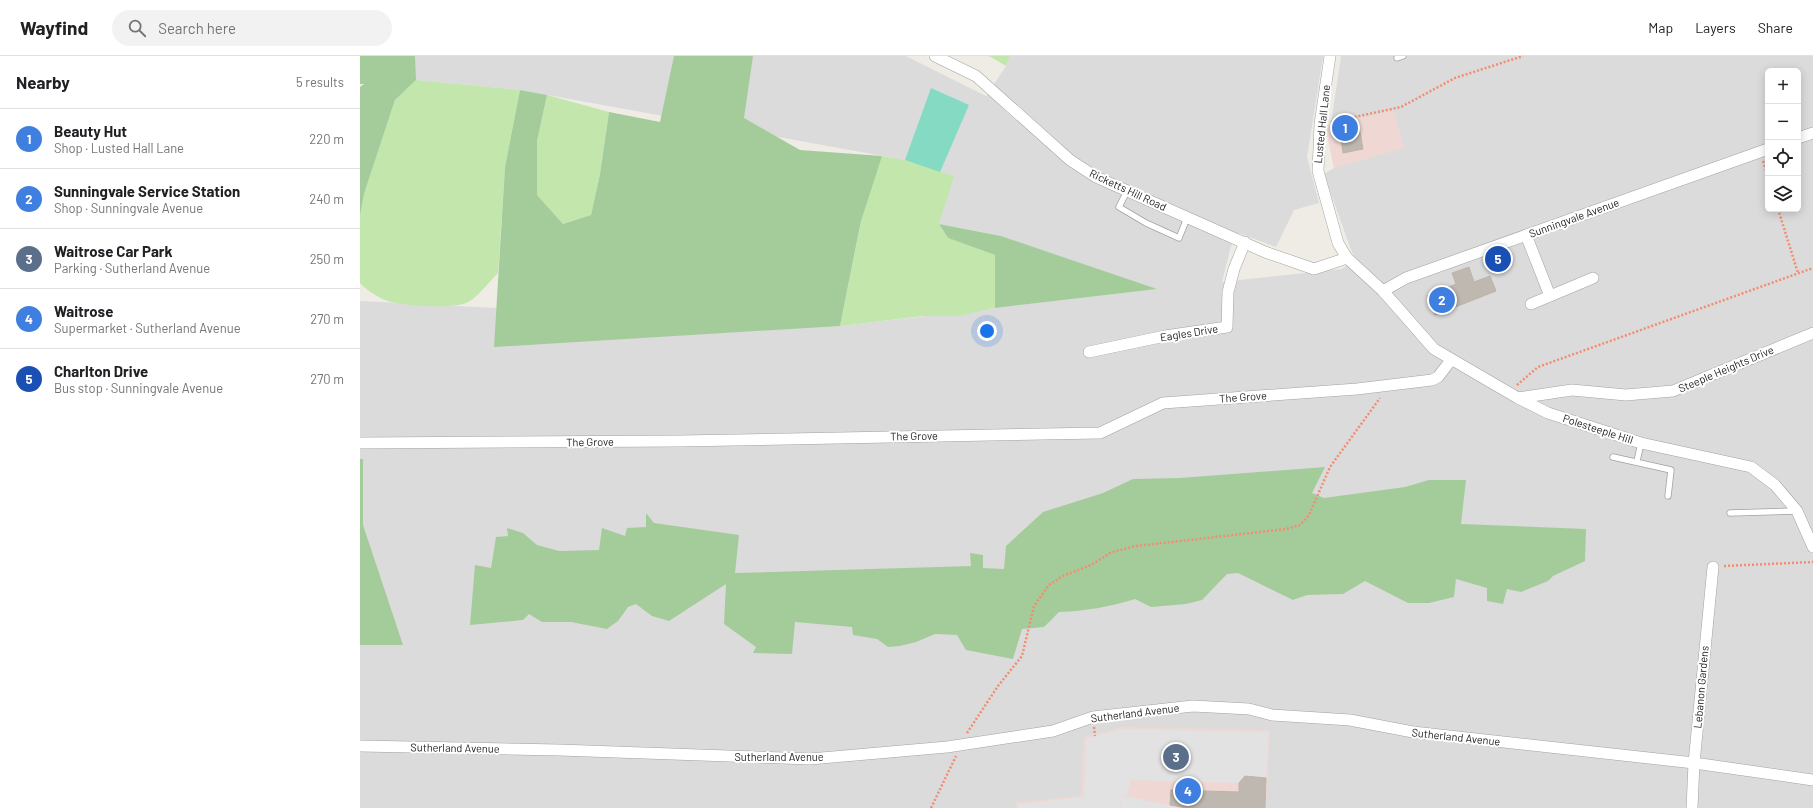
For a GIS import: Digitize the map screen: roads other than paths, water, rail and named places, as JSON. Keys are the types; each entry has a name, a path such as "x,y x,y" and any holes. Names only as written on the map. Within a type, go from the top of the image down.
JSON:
{"street":[{"name":"Ricketts Hill Road","path":"936,56 976,76 1070,160 1096,177 1187,218 1246,242 1265,252 1314,269 1347,258"},
{"name":"Lusted Hall Lane","path":"1330,56 1320,124 1318,171 1338,243 1347,258 1382,291"},
{"path":"1801,137 1813,133"},
{"name":"Sunningvale Avenue","path":"1382,291 1406,278 1765,150"},
{"path":"1526,235 1550,296"},
{"name":"Eagles Drive","path":"1089,352 1164,336 1227,327 1228,292 1234,269 1246,242"},
{"path":"1532,304 1593,278"},
{"name":"Polesteeple Hill","path":"1382,291 1434,349 1518,398 1548,413 1641,443 1751,467 1775,485 1797,511 1813,547"},
{"name":"Steeple Heights Drive","path":"1518,398 1572,390 1626,395 1673,391 1813,333"},
{"name":"The Grove","path":"360,444 1100,433 1163,403 1357,389 1432,380 1438,376 1451,360"},
{"name":"Lebanon Gardens","path":"1692,808 1694,763 1713,566"},
{"name":"Sutherland Avenue","path":"360,746 559,750 810,758 960,744 1053,731 1093,717 1193,706 1249,709 1272,715 1350,720 1413,732 1694,763 1813,780"}],"lane":[{"path":"1397,58 1404,56"},
{"path":"1127,191 1119,207 1146,223 1179,238 1187,218"},
{"path":"1637,461 1641,443"},
{"path":"1613,456 1671,470 1668,496"},
{"path":"1730,513 1797,511"}],"place":[{"name":"Beauty Hut","path":"1345,128"},
{"name":"Charlton Drive","path":"1498,259"},
{"name":"Sunningvale Service Station","path":"1442,300"},
{"name":"Waitrose Car Park","path":"1176,757"},
{"name":"Waitrose","path":"1188,791"}]}
